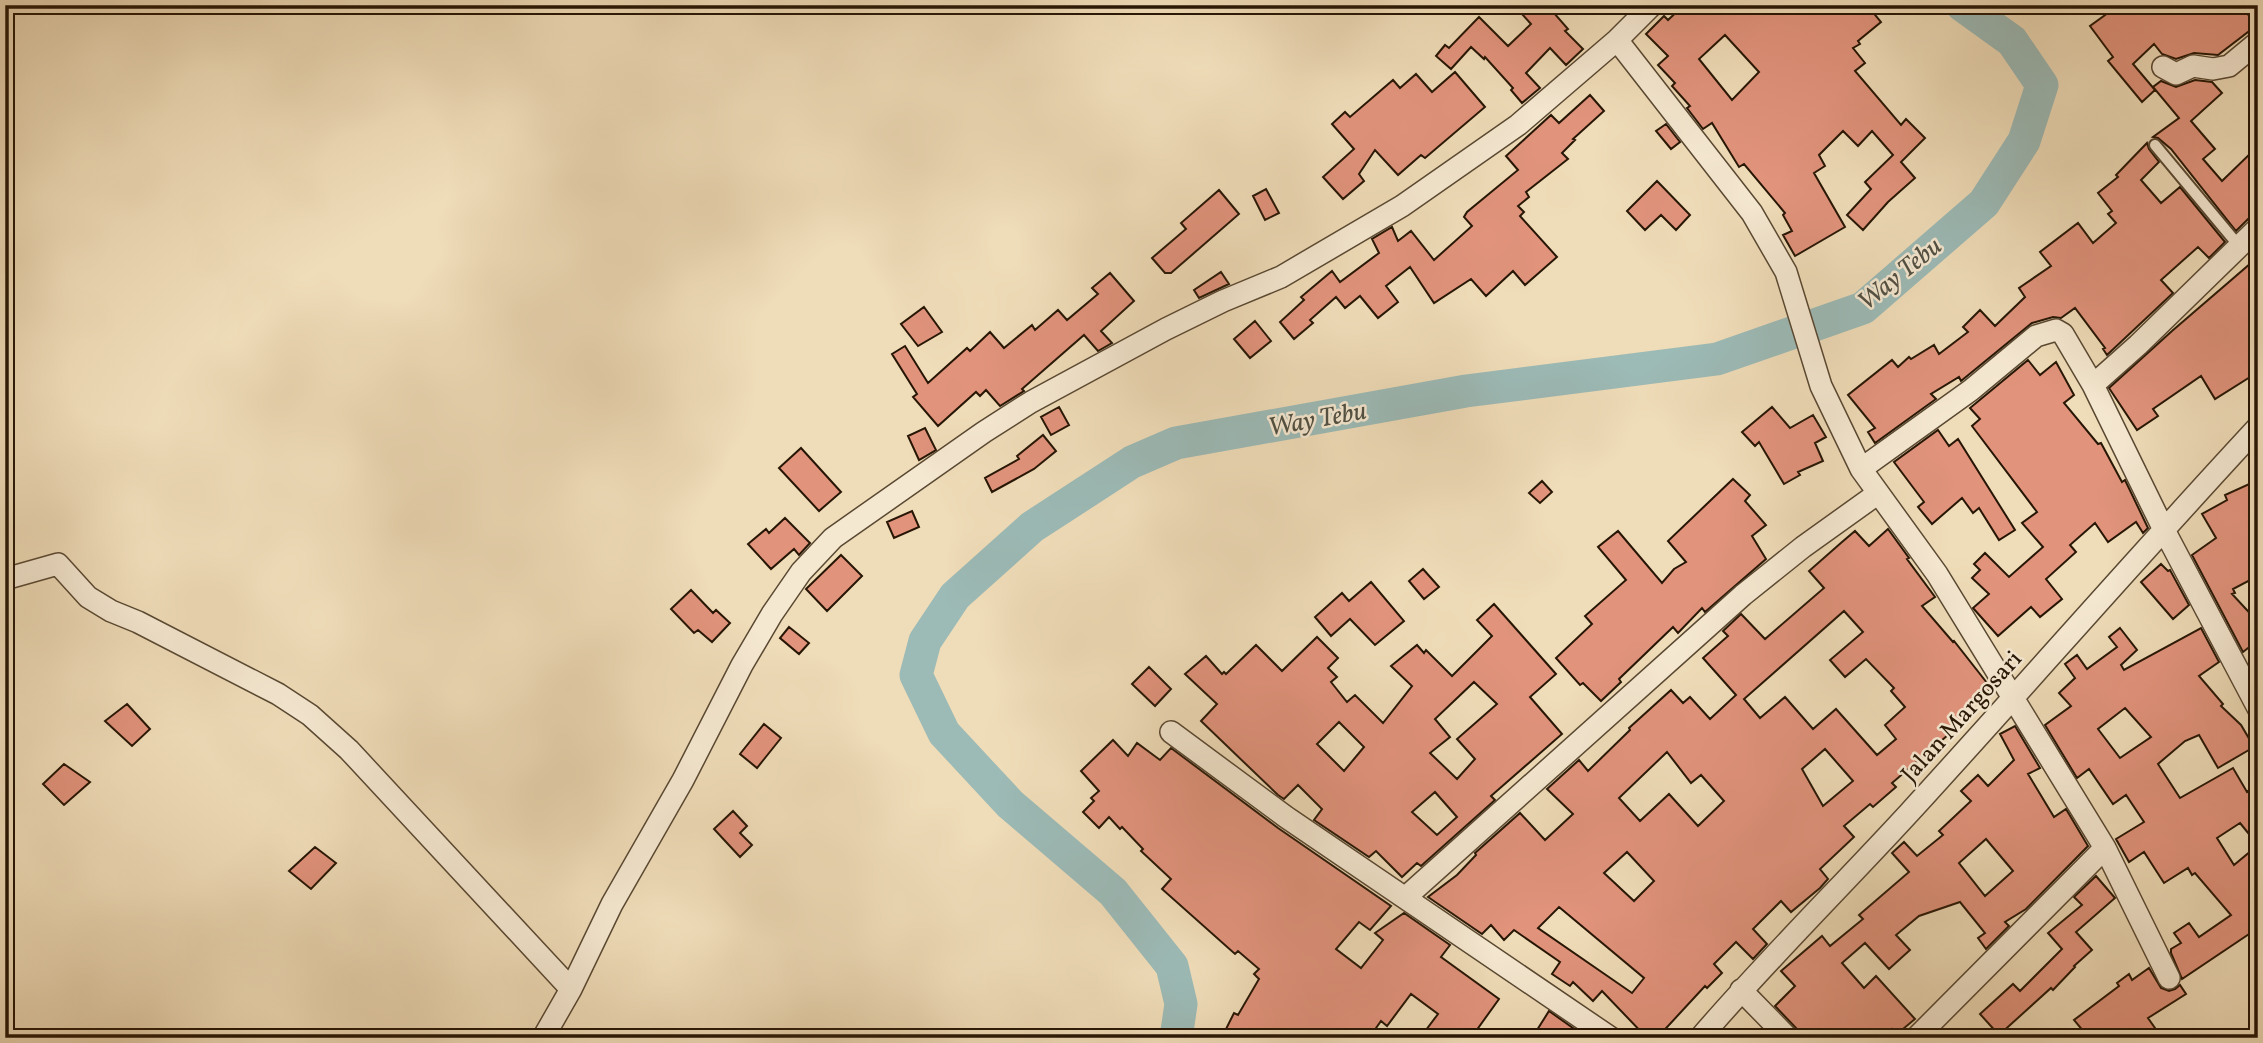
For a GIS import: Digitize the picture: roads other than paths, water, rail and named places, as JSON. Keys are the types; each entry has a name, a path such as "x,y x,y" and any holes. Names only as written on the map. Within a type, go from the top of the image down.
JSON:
{"street":[{"path":"544,1038 572,989 612,904 683,780 748,655 801,572 833,538 1031,402 1223,301 1281,277 1402,206 1518,125 1618,40 1652,5"},
{"path":"1618,40 1752,213 1786,272 1821,386 1861,469 1937,574 2105,848 2169,978"},
{"path":"2162,67 2176,74 2193,66 2213,69 2229,66 2258,42"},
{"path":"2093,385 2258,228"},
{"path":"1861,469 1971,390 2036,336 2056,330 2063,334 2093,385 2258,708"},
{"name":"Jalan Margosari","path":"1700,1038 1741,990 1844,883 2164,528 2258,428"},
{"path":"1406,897 1743,595 1803,547 1877,494"},
{"path":"5,579 58,564 88,597 111,611 138,622 278,694 310,715 349,750 572,989"},
{"path":"1171,732 1286,817 1611,1038"},
{"path":"1916,1038 2105,848"},
{"path":"1741,990 1788,1038"}],"lane":[{"path":"2155,145 2238,246"}],"waterway":[{"name":"Way Tebu","path":"1176,1038 1181,1004 1172,966 1113,892 1010,804 944,733 916,675 925,641 955,596 1032,527 1132,462 1176,443 1466,391 1717,359 1863,308 1984,203 2024,141 2042,85 2012,41 1962,5"}]}
